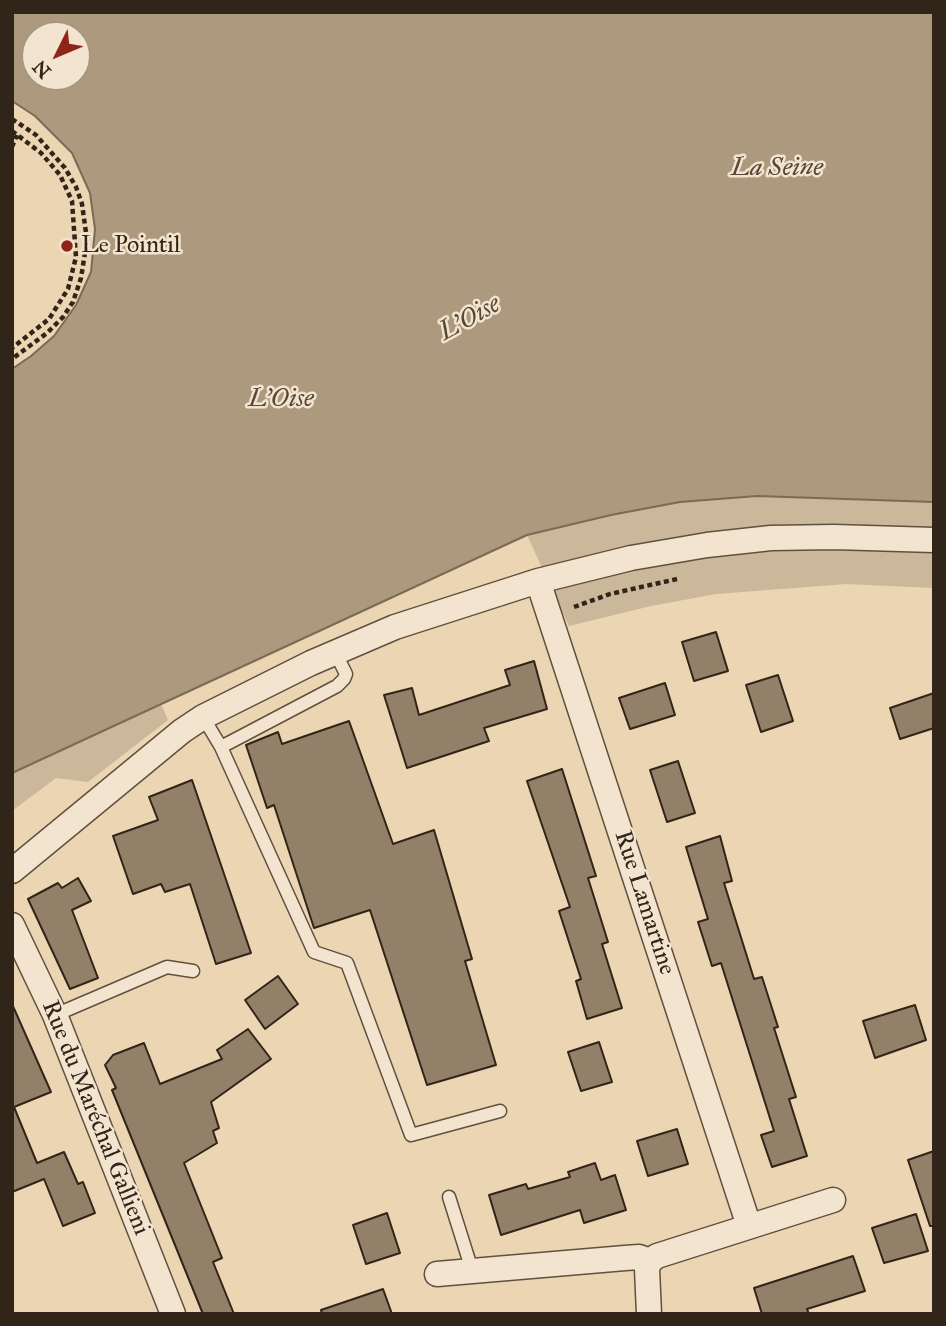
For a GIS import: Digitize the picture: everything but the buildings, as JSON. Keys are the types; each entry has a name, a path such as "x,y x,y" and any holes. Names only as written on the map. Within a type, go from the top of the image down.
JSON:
{"street":[{"path":"12,871 182,731 203,717 335,652 395,627 538,580 631,558 707,545 771,538 882,537 934,540"},
{"name":"Rue Lamartine","path":"538,580 748,1226"},
{"name":"Rue du Maréchal Gallieni","path":"12,925 55,1016 173,1314"},
{"path":"649,1314 647,1269 650,1261 671,1250 833,1200"},
{"path":"437,1274 625,1258 650,1261"}],"lane":[{"path":"221,747 337,686 346,674 335,652"},
{"path":"203,717 221,747 314,952 347,963 411,1136 500,1111"},
{"path":"55,1016 167,967 193,971"},
{"path":"449,1197 472,1270"}],"path":[{"path":"12,120 36,135 65,168 82,204 87,240 81,278 73,302 47,333 12,359"},
{"path":"12,131 41,152 60,175 72,201 76,257 68,289 50,319 12,348"},
{"path":"12,147 18,135"},
{"path":"550,615 610,594 679,579"}],"shaded area":[{"path":"757,496 934,502 934,588 846,584 716,594 651,606 569,626 527,535 680,502"},
{"path":"161,704 168,720 88,782 56,778 12,811 12,773"}],"water":[{"name":"L’Oise","path":"12,12 934,12 934,502 757,496 680,502 527,535 12,773 12,369 54,336 76,305 91,272 95,229 90,193 72,153 35,116 12,101"}],"place":[{"name":"Le Pointil","path":"67,246"}],"water label":[{"name":"La Seine","path":"777,169"},
{"name":"L'Oise","path":"470,319"}]}
